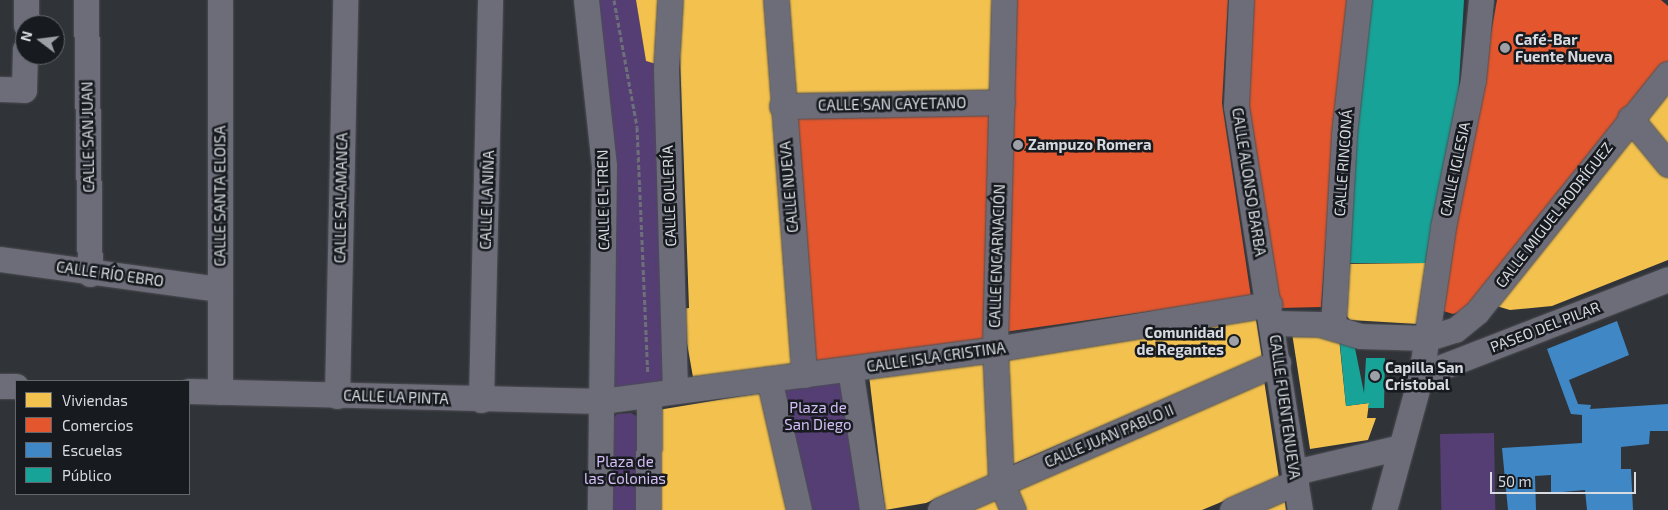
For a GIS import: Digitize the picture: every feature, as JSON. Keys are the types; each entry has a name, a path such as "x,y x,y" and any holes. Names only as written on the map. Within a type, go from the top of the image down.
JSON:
{"street":[{"path":"26,0 26,15"},
{"name":"CALLE SAN JUAN","path":"86,0 90,274"},
{"name":"CALLE SANTA ELOISA","path":"220,0 220,392"},
{"name":"CALLE SALAMANCA","path":"337,396 345,0"},
{"name":"CALLE LA NIÑA","path":"481,400 490,0"},
{"name":"CALLE EL TREN","path":"586,0 604,166 602,401"},
{"name":"CALLE OLLERÍA","path":"670,0 666,70 675,392"},
{"name":"CALLE NUEVA","path":"776,0 782,106 804,375"},
{"name":"CALLE ENCARNACIÓN","path":"1004,0 995,350 1001,482 1013,510"},
{"name":"CALLE ALONSO BARBA","path":"1241,0 1236,106 1271,314"},
{"name":"CALLE RINCONÁ","path":"1333,327 1344,134 1359,0"},
{"name":"CALLE IGLESIA","path":"1428,338 1442,227 1473,80 1481,0"},
{"path":"0,89 24,90 25,65"},
{"name":"CALLE MIGUEL RODRÍGUEZ","path":"1333,327 1360,336 1428,338 1455,330 1477,312 1630,118 1668,74"},
{"name":"CALLE SAN CAYETANO","path":"782,106 1002,102"},
{"path":"1630,118 1668,164"},
{"name":"CALLE RÍO EBRO","path":"0,259 90,274 220,289"},
{"name":"PASEO DEL PILAR","path":"1421,375 1668,279"},
{"name":"CALLE ISLA CRISTINA","path":"602,401 1271,314 1333,327"},
{"name":"CALLE FUENTENUEVA","path":"1271,314 1300,510"},
{"path":"1384,510 1421,375 1428,338"},
{"name":"CALLE JUAN PABLO II","path":"940,510 1278,362"},
{"path":"850,368 872,510"},
{"path":"770,379 799,510"},
{"path":"0,386 15,386"},
{"name":"CALLE LA PINTA","path":"190,392 481,400 602,401"},
{"path":"648,510 649,395"},
{"path":"600,510 602,401"},
{"path":"1232,510 1295,477 1401,447"}],"path":[{"path":"614,0 637,127 649,395"}],"green space":[{"path":"593,0 636,0 646,61 656,64 668,384 615,388 614,148"},
{"name":"Plaza de San Diego","path":"842,380 864,510 812,510 780,391"},
{"name":"Plaza de las Colonias","path":"631,413 638,417 642,510 608,510 611,421 617,414"},
{"path":"1494,433 1495,510 1441,510 1440,434"}],"building: Viviendas":[{"path":"636,0 660,0 656,64 646,61"},
{"path":"678,0 766,0 794,369 694,383 681,309 689,308"},
{"path":"784,0 996,0 996,98 784,98"},
{"path":"1668,85 1668,144 1653,140 1638,122"},
{"path":"1632,131 1668,170 1668,260 1552,306 1510,310 1493,305"},
{"path":"1668,144 1668,157 1663,151"},
{"path":"1429,263 1417,324 1350,320 1345,314 1345,264"},
{"path":"1255,313 1262,358 1009,466 1005,356"},
{"path":"1292,333 1339,338 1346,406 1369,403 1367,418 1376,418 1368,440 1310,449"},
{"path":"988,361 992,475 926,503 885,510 869,375"},
{"path":"1264,380 1279,478 1202,510 1020,510 1013,492"},
{"path":"760,393 788,510 659,510 658,410"},
{"path":"995,496 1000,510 963,510"},
{"path":"1284,496 1286,510 1254,510"}],"building: Comercios":[{"path":"1015,0 1228,0 1222,103 1251,297 1004,332"},
{"path":"1252,0 1350,0 1334,132 1321,307 1280,308 1248,127 1246,82"},
{"path":"1497,0 1661,0 1668,6 1668,67 1472,308 1453,314 1440,310"},
{"path":"993,110 985,341 809,367 792,113"}],"building: Escuelas":[{"path":"1617,321 1629,355 1569,380 1578,404 1591,405 1590,409 1668,404 1668,431 1650,431 1649,444 1621,447 1621,469 1631,469 1633,510 1587,510 1585,490 1551,493 1551,475 1535,476 1536,510 1508,510 1502,448 1582,443 1582,415 1571,414 1547,349"}],"building: Público":[{"path":"1365,0 1464,0 1457,116 1429,263 1344,263"},
{"path":"1354,343 1364,393 1366,358 1385,358 1384,408 1368,408 1369,403 1346,406 1340,344"}],"place":[{"name":"Café-Bar Fuente Nueva","path":"1505,48"},
{"name":"Zampuzo Romera","path":"1018,145"},
{"name":"Comunidad de Regantes","path":"1234,341"},
{"name":"Capilla San Cristobal","path":"1375,376"}]}
